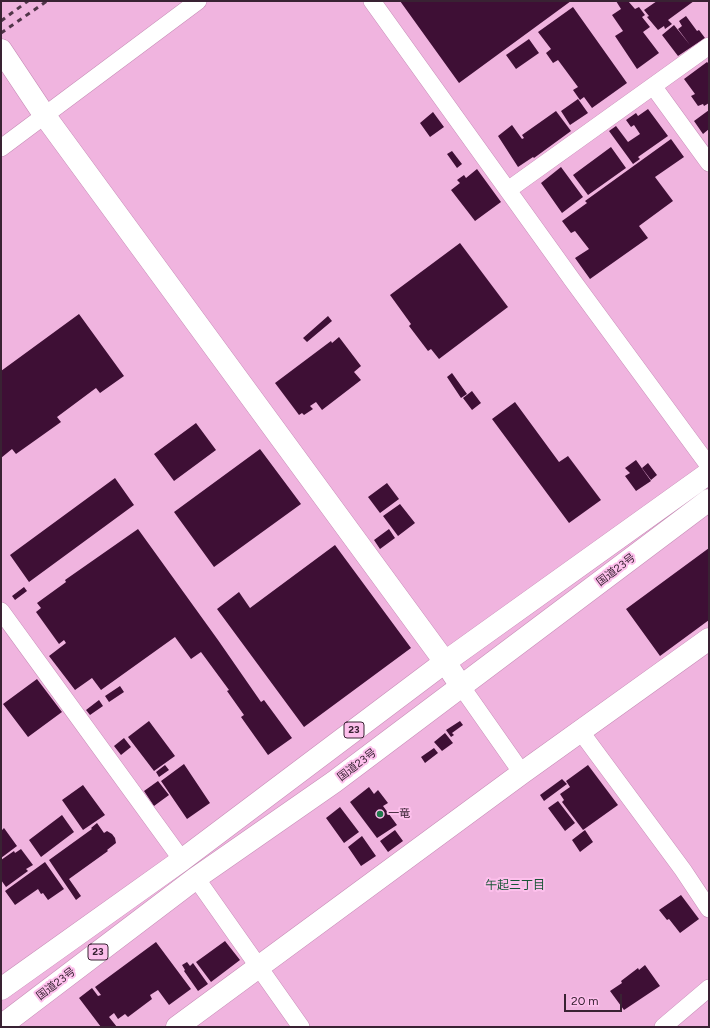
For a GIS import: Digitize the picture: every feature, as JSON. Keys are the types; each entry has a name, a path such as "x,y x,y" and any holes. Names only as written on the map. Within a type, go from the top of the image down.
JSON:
{"main road":[{"path":"1,50 45,116 462,686"},
{"name":"23","path":"1,989 182,860 445,662 709,473"},
{"name":"国道23号","path":"1,1026 196,878 334,782 709,500"},
{"path":"177,1027 522,773 709,639"}],"street":[{"path":"1,148 198,1"},
{"path":"372,1 709,466"},
{"path":"508,190 709,46"},
{"path":"653,86 709,162"},
{"path":"1,611 182,860"},
{"path":"462,686 522,773"},
{"path":"581,732 683,870 709,909"},
{"path":"196,878 301,1027"},
{"path":"663,1027 709,988"}],"building":[{"path":"400,1 571,1 459,83"},
{"path":"616,1 628,1 635,9 639,7 645,15 642,17 650,27 643,32 659,53 637,69 615,36 623,31 612,15 621,9"},
{"path":"657,1 694,1 668,20 672,24 665,29 664,26 658,30 647,17 649,16 644,10"},
{"path":"573,7 627,83 592,108 584,97 580,100 573,90 578,87 558,60 553,63 546,53 551,49 538,32"},
{"path":"686,16 697,31 699,30 705,38 678,56 662,35 674,25 690,45 678,29 682,26 679,21"},
{"path":"529,39 539,53 516,69 506,55"},
{"path":"707,62 709,64 709,103 704,106 703,104 698,106 691,96 695,94 684,79"},
{"path":"578,99 588,113 570,125 561,111"},
{"path":"648,109 668,136 638,157 640,159 633,164 609,131 616,126 628,142 640,134 634,125 631,127 626,120 636,113 638,116"},
{"path":"709,110 709,129 703,134 694,121"},
{"path":"556,111 571,131 534,158 533,157 518,167 498,136 512,125 522,139 524,138 522,135"},
{"path":"433,112 444,127 430,137 420,123"},
{"path":"671,139 684,157 655,177 673,201 639,226 648,238 590,279 575,258 589,249 575,231 571,233 562,221 587,203 585,201"},
{"path":"611,147 626,168 588,195 573,175"},
{"path":"452,151 462,164 457,168 447,154"},
{"path":"561,167 583,197 562,213 541,183"},
{"path":"477,169 501,202 475,221 451,190 460,183 457,180 464,175 466,178"},
{"path":"460,243 508,307 439,359 431,349 428,351 409,326 411,324 390,295"},
{"path":"79,314 124,376 100,393 96,388 57,417 61,422 16,454 12,449 1,458 1,371"},
{"path":"328,316 332,321 307,342 303,338"},
{"path":"339,337 361,366 354,372 361,380 322,410 316,402 310,406 313,409 304,415 302,413 299,415 275,383 331,341 332,343"},
{"path":"452,373 467,394 461,398 447,377"},
{"path":"472,391 481,403 472,410 463,398"},
{"path":"515,402 559,462 568,456 601,500 569,523 492,419"},
{"path":"196,423 216,450 174,481 154,454"},
{"path":"260,449 301,504 214,567 174,512"},
{"path":"636,460 651,481 636,491 625,476 630,473 625,468"},
{"path":"648,463 657,475 651,480 642,468"},
{"path":"115,478 134,505 29,582 10,555"},
{"path":"387,483 399,499 380,513 368,497"},
{"path":"400,504 415,523 398,536 383,516"},
{"path":"138,529 261,702 264,700 292,738 268,755 241,717 244,715 227,691 229,690 201,652 191,659 175,637 101,690 92,678 75,690 49,656 66,643 64,640 59,644 36,612 41,608 37,603 66,582 65,580"},
{"path":"389,529 395,538 380,549 374,540"},
{"path":"335,545 411,648 304,727 217,609 239,592 250,608"},
{"path":"709,548 709,620 660,656 626,609"},
{"path":"24,587 27,591 15,600 12,596"},
{"path":"37,679 62,712 28,737 3,704"},
{"path":"120,686 124,692 109,702 105,696"},
{"path":"99,700 103,706 90,715 86,710"},
{"path":"149,721 175,756 154,771 128,737"},
{"path":"460,721 463,725 452,733 454,735 451,737 446,730"},
{"path":"445,733 453,743 442,751 434,742"},
{"path":"124,738 131,747 121,755 114,746"},
{"path":"434,748 438,753 425,763 421,757"},
{"path":"184,764 210,803 187,819 161,781"},
{"path":"165,765 169,770 159,777 156,772"},
{"path":"588,765 618,805 583,830 562,802 564,800 560,794 570,787 566,781"},
{"path":"562,779 567,784 544,801 540,795"},
{"path":"158,781 169,795 154,806 144,791"},
{"path":"83,785 105,815 83,830 62,800"},
{"path":"369,787 374,794 378,790 388,803 383,806 397,825 377,838 350,802"},
{"path":"558,801 575,823 565,831 548,808"},
{"path":"340,807 359,832 344,843 326,818"},
{"path":"62,815 74,832 41,857 29,840"},
{"path":"97,823 104,833 107,831 112,834 116,843 107,850 108,851 69,879 81,896 76,900 49,860 92,829 91,828"},
{"path":"4,828 17,846 1,858 1,831"},
{"path":"395,830 403,841 388,852 380,841"},
{"path":"585,830 593,842 580,852 572,840"},
{"path":"362,836 376,856 361,866 348,847"},
{"path":"21,849 33,865 26,869 28,871 6,887 1,880 1,860 14,851 15,853"},
{"path":"45,862 64,889 48,900 38,889 15,905 5,891"},
{"path":"681,895 699,919 680,933 669,919 667,920 659,910"},
{"path":"225,941 240,960 211,982 196,962"},
{"path":"156,942 191,989 169,1005 158,990 150,995 152,999 128,1017 125,1014 118,1019 114,1013 109,1017 117,1027 101,1027 79,998 92,988 98,996 101,995 95,987"},
{"path":"187,962 190,966 193,963 208,984 198,991 184,971 185,970 182,965"},
{"path":"645,965 660,986 624,1010 610,991 622,983 621,981 638,968 639,970"}],"railway":[{"path":"1,21 28,1"},
{"path":"1,33 47,1"}],"place":[{"name":"一竜","path":"380,814"}],"district":[{"name":"午起三丁目","path":"515,885"}]}
